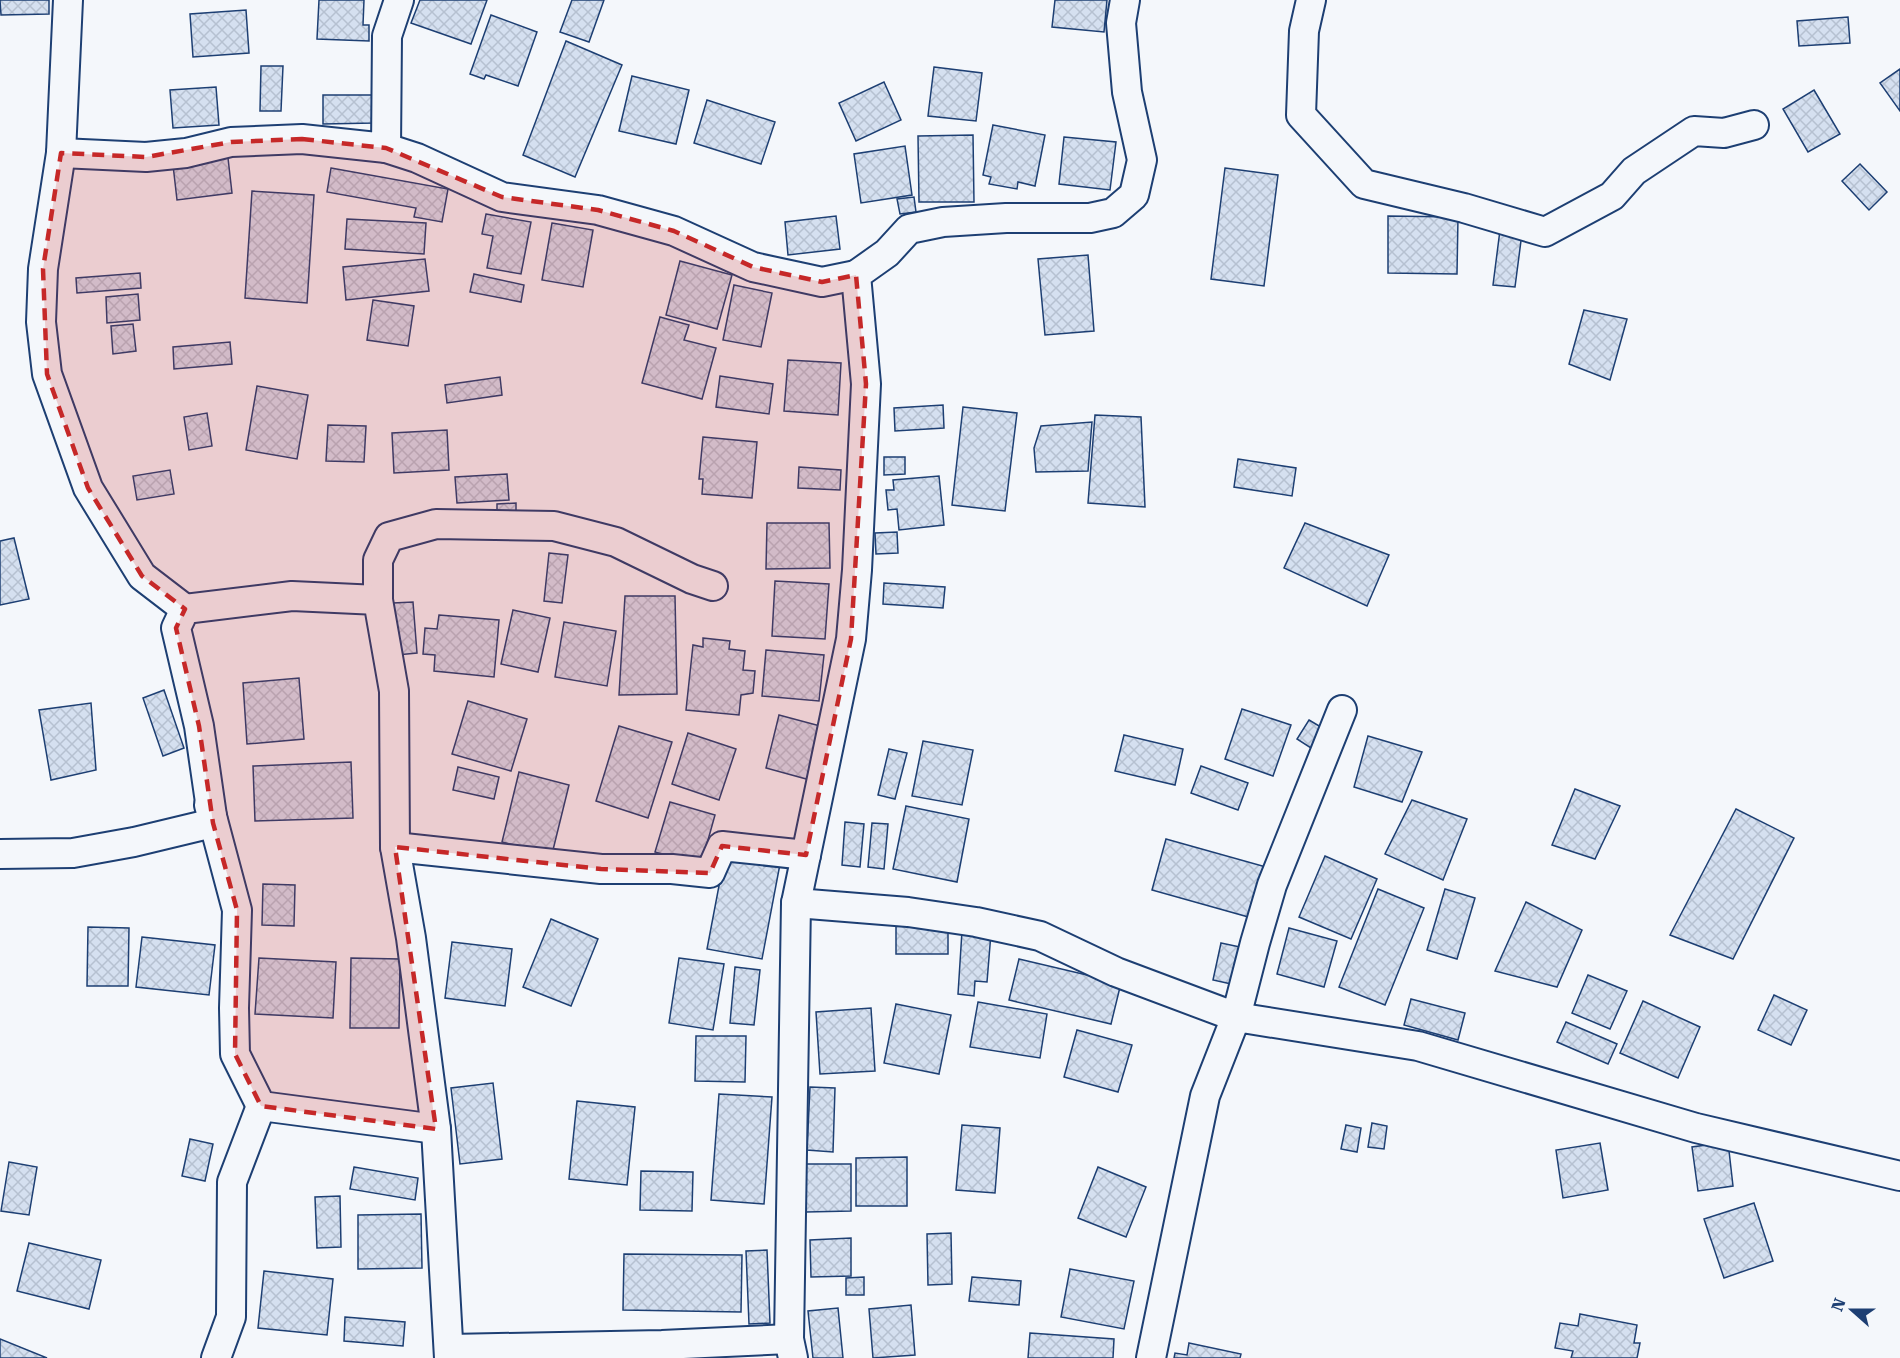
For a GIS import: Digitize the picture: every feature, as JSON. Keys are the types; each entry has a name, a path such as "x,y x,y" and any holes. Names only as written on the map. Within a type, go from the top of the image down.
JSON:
{"street":[{"path":"68,0 61,153 43,269 42,322 47,374 88,488 142,576 185,609 292,596 378,600"},
{"path":"386,148 387,36 399,0"},
{"path":"61,153 146,157 186,153 231,142 302,139 386,148 417,158 502,197 598,210 674,231 753,267 822,282 856,275 887,252 909,229 943,222 1006,218 1090,218 1113,213 1134,195 1142,160 1127,92 1121,23 1125,0"},
{"path":"1311,0 1304,32 1301,115 1364,184 1464,208 1545,232 1612,196 1634,171 1694,131 1724,133 1754,125"},
{"path":"713,586 692,579 616,542 554,526 436,524 389,537 378,560 378,600 394,691 395,846 411,938 436,1129 449,1354 662,1345 791,1348 796,903 851,639 857,570 866,384 856,275"},
{"path":"185,609 176,628 199,726 213,823 237,910 234,1008 236,1054 261,1106 232,1182 231,1317 216,1358"},
{"path":"1151,1358 1205,1096 1236,1017 1272,885 1342,710"},
{"path":"0,855 74,853 134,842 213,823"},
{"path":"395,846 601,869 672,869 710,873 722,846 806,855"},
{"path":"796,903 908,912 976,922 1040,936 1116,972 1236,1017 1418,1046 1696,1128 1900,1176"},
{"path":"261,1106 436,1129"}],"highlighted area":[{"path":"302,139 386,148 502,197 598,210 674,231 753,267 822,282 856,275 866,384 851,639 806,855 722,846 710,873 601,869 395,847 436,1129 261,1106 235,1054 237,910 213,823 199,726 176,628 185,609 142,576 88,488 47,374 43,269 61,153 146,157 231,142"}],"building":[{"path":"0,0 49,0 49,14 1,15"},
{"path":"319,0 364,0 363,25 369,25 369,41 317,39"},
{"path":"420,0 487,0 471,44 411,23"},
{"path":"572,0 604,0 589,42 560,32"},
{"path":"1055,0 1107,0 1104,32 1052,27"},
{"path":"246,10 249,53 193,57 190,14"},
{"path":"491,15 537,32 518,86 486,75 484,79 470,74"},
{"path":"1848,17 1850,43 1799,46 1797,21"},
{"path":"566,41 622,65 575,177 523,155"},
{"path":"261,66 283,66 281,111 260,111"},
{"path":"934,67 982,73 976,121 928,116"},
{"path":"1900,69 1900,111 1880,83"},
{"path":"632,76 689,90 676,144 619,131"},
{"path":"884,82 901,120 856,141 839,103"},
{"path":"216,87 219,125 173,128 170,90"},
{"path":"1814,90 1840,134 1808,152 1783,109"},
{"path":"323,95 374,95 374,123 323,124"},
{"path":"707,100 775,122 761,164 694,143"},
{"path":"993,125 1045,135 1035,186 1018,182 1017,189 989,184 991,177 983,175"},
{"path":"973,135 974,202 919,202 918,136"},
{"path":"1064,137 1116,142 1110,190 1059,184"},
{"path":"905,146 912,195 861,203 854,154"},
{"path":"228,158 232,193 177,200 173,165"},
{"path":"1860,164 1887,192 1869,210 1842,181"},
{"path":"331,168 448,189 442,222 414,217 416,208 327,192"},
{"path":"1225,168 1278,175 1264,286 1211,279"},
{"path":"252,191 314,195 307,303 245,298"},
{"path":"914,197 916,212 900,214 897,199"},
{"path":"486,214 531,222 521,274 487,268 493,236 482,234"},
{"path":"836,216 840,249 788,255 785,222"},
{"path":"1388,216 1458,217 1457,274 1388,273"},
{"path":"347,219 426,223 424,254 345,249"},
{"path":"552,223 593,230 583,287 542,280"},
{"path":"1500,230 1522,233 1515,287 1493,285"},
{"path":"1088,255 1094,331 1045,335 1038,259"},
{"path":"425,259 429,291 346,300 343,267"},
{"path":"680,261 732,275 717,329 666,315"},
{"path":"140,273 141,288 77,293 76,278"},
{"path":"474,274 524,285 521,302 470,292"},
{"path":"734,285 772,293 761,347 723,340"},
{"path":"138,294 140,320 107,323 106,297"},
{"path":"373,300 414,306 408,346 367,340"},
{"path":"1584,310 1627,319 1610,380 1569,364"},
{"path":"660,317 689,325 684,340 716,348 702,399 642,383"},
{"path":"133,324 136,351 113,354 111,326"},
{"path":"230,342 232,364 174,369 173,347"},
{"path":"788,360 841,363 838,415 784,411"},
{"path":"720,376 773,384 769,414 716,407"},
{"path":"500,377 502,395 447,403 445,385"},
{"path":"257,386 308,395 297,459 246,450"},
{"path":"943,405 944,428 895,431 894,408"},
{"path":"963,407 1017,413 1005,511 952,505"},
{"path":"207,413 212,446 189,450 184,417"},
{"path":"1095,415 1141,417 1145,507 1088,503"},
{"path":"1092,422 1088,471 1036,472 1034,448 1041,426"},
{"path":"328,425 366,426 364,462 326,461"},
{"path":"447,430 449,470 394,473 392,433"},
{"path":"703,437 757,442 752,498 702,494 703,479 699,479"},
{"path":"884,457 905,457 905,474 884,475"},
{"path":"1238,459 1296,468 1292,496 1234,487"},
{"path":"799,467 841,470 840,490 798,488"},
{"path":"170,470 174,494 137,500 133,476"},
{"path":"507,474 509,500 457,503 455,477"},
{"path":"939,476 944,525 899,530 897,509 888,510 886,490 894,490 893,480"},
{"path":"516,503 516,516 497,517 497,504"},
{"path":"767,523 829,523 830,568 766,569"},
{"path":"1305,523 1389,555 1367,606 1284,568"},
{"path":"897,532 898,553 876,554 875,533"},
{"path":"14,538 29,599 0,605 0,541"},
{"path":"549,553 568,555 562,603 544,601"},
{"path":"775,581 829,584 825,639 772,636"},
{"path":"884,583 945,587 943,608 883,604"},
{"path":"625,596 675,596 677,694 619,695"},
{"path":"413,602 417,653 397,655 393,603"},
{"path":"513,610 550,618 538,672 501,664"},
{"path":"439,615 499,620 494,677 434,671 435,655 423,654 425,628 437,629"},
{"path":"564,622 616,631 607,686 555,677"},
{"path":"703,638 730,641 729,649 745,651 743,670 755,671 753,693 741,695 739,715 686,710 693,645 703,647"},
{"path":"766,650 824,655 819,701 762,696"},
{"path":"299,678 304,739 247,744 243,683"},
{"path":"164,690 184,748 163,756 143,698"},
{"path":"468,701 527,719 511,771 452,754"},
{"path":"91,703 96,770 51,780 39,710"},
{"path":"1242,709 1291,725 1273,776 1225,759"},
{"path":"779,715 824,727 810,780 766,768"},
{"path":"1309,720 1326,730 1314,750 1297,739"},
{"path":"619,726 672,742 648,818 596,801"},
{"path":"688,733 736,749 719,800 672,784"},
{"path":"1124,735 1183,749 1175,785 1115,771"},
{"path":"1368,736 1422,752 1402,802 1354,787"},
{"path":"923,741 973,750 962,805 912,796"},
{"path":"889,749 907,753 895,799 878,795"},
{"path":"351,762 353,818 255,821 253,766"},
{"path":"1201,766 1248,783 1238,810 1191,793"},
{"path":"458,767 499,777 494,799 453,790"},
{"path":"519,772 569,785 552,854 502,842"},
{"path":"1575,789 1620,806 1595,859 1552,845"},
{"path":"1412,800 1467,819 1443,880 1385,854"},
{"path":"670,802 715,815 701,865 655,852"},
{"path":"906,806 969,819 957,882 893,869"},
{"path":"1736,809 1794,838 1733,959 1670,935"},
{"path":"845,822 864,824 860,867 842,865"},
{"path":"872,823 888,824 884,869 868,867"},
{"path":"1166,839 1266,867 1252,918 1152,890"},
{"path":"725,854 780,864 762,959 707,949"},
{"path":"1325,856 1377,879 1351,939 1299,917"},
{"path":"263,884 295,885 294,926 262,925"},
{"path":"1378,889 1424,908 1385,1005 1339,987"},
{"path":"1445,889 1475,898 1457,959 1427,950"},
{"path":"1526,902 1582,930 1557,987 1495,971"},
{"path":"551,919 598,939 571,1006 523,987"},
{"path":"896,926 948,926 948,954 896,954"},
{"path":"88,927 129,928 128,986 87,986"},
{"path":"1289,928 1337,941 1324,987 1277,974"},
{"path":"962,931 991,933 987,982 975,981 974,996 958,994"},
{"path":"142,937 215,945 209,995 136,987"},
{"path":"452,942 512,949 505,1006 445,998"},
{"path":"1221,943 1245,948 1236,985 1213,980"},
{"path":"259,958 336,962 333,1018 255,1014"},
{"path":"351,958 400,959 399,1028 350,1028"},
{"path":"679,958 724,964 713,1030 669,1023"},
{"path":"1019,959 1121,983 1111,1024 1009,1000"},
{"path":"735,967 760,970 754,1025 730,1023"},
{"path":"1588,975 1627,991 1610,1029 1572,1013"},
{"path":"1774,995 1807,1010 1791,1045 1758,1030"},
{"path":"1411,999 1465,1013 1458,1040 1404,1025"},
{"path":"1643,1001 1700,1027 1678,1078 1620,1053"},
{"path":"978,1002 1047,1014 1040,1058 970,1047"},
{"path":"896,1004 951,1015 939,1074 884,1063"},
{"path":"871,1008 875,1071 820,1074 816,1012"},
{"path":"1566,1022 1617,1044 1608,1064 1557,1042"},
{"path":"1077,1030 1132,1045 1118,1092 1064,1077"},
{"path":"696,1036 746,1036 745,1082 695,1081"},
{"path":"493,1083 502,1159 460,1164 451,1088"},
{"path":"810,1087 835,1088 833,1152 807,1150"},
{"path":"719,1094 772,1097 764,1204 711,1200"},
{"path":"577,1101 635,1107 627,1185 569,1179"},
{"path":"1372,1123 1387,1126 1384,1149 1368,1147"},
{"path":"962,1125 1000,1128 995,1193 956,1190"},
{"path":"1346,1125 1361,1128 1357,1152 1341,1149"},
{"path":"190,1139 213,1144 205,1181 182,1176"},
{"path":"1728,1142 1733,1186 1698,1191 1692,1147"},
{"path":"1600,1143 1608,1190 1563,1198 1556,1150"},
{"path":"907,1157 907,1206 856,1206 856,1158"},
{"path":"9,1162 37,1167 29,1215 1,1211"},
{"path":"806,1164 851,1164 851,1211 806,1212"},
{"path":"354,1167 418,1178 415,1200 350,1189"},
{"path":"1098,1167 1146,1187 1126,1237 1078,1218"},
{"path":"641,1171 693,1172 692,1211 640,1210"},
{"path":"340,1196 341,1247 317,1248 315,1197"},
{"path":"1754,1203 1773,1261 1724,1278 1704,1219"},
{"path":"421,1214 422,1268 358,1269 358,1215"},
{"path":"951,1233 952,1284 928,1285 927,1234"},
{"path":"851,1238 851,1276 811,1277 810,1240"},
{"path":"29,1243 101,1260 89,1309 17,1291"},
{"path":"767,1250 770,1323 749,1324 746,1251"},
{"path":"624,1254 742,1255 741,1312 623,1310"},
{"path":"1070,1269 1134,1281 1124,1329 1061,1317"},
{"path":"264,1271 333,1279 327,1335 258,1328"},
{"path":"864,1277 864,1295 846,1295 846,1278"},
{"path":"972,1277 1021,1281 1019,1305 969,1301"},
{"path":"911,1305 915,1355 873,1358 869,1309"},
{"path":"838,1308 843,1358 813,1358 808,1311"},
{"path":"1580,1314 1637,1325 1634,1343 1640,1343 1637,1358 1571,1358 1573,1351 1555,1348 1560,1323 1578,1326"},
{"path":"345,1317 405,1322 403,1346 344,1341"},
{"path":"1030,1333 1114,1339 1113,1358 1028,1358"},
{"path":"0,1339 47,1358 0,1358"},
{"path":"1189,1343 1241,1354 1240,1358 1174,1358 1175,1353 1187,1355"}]}
